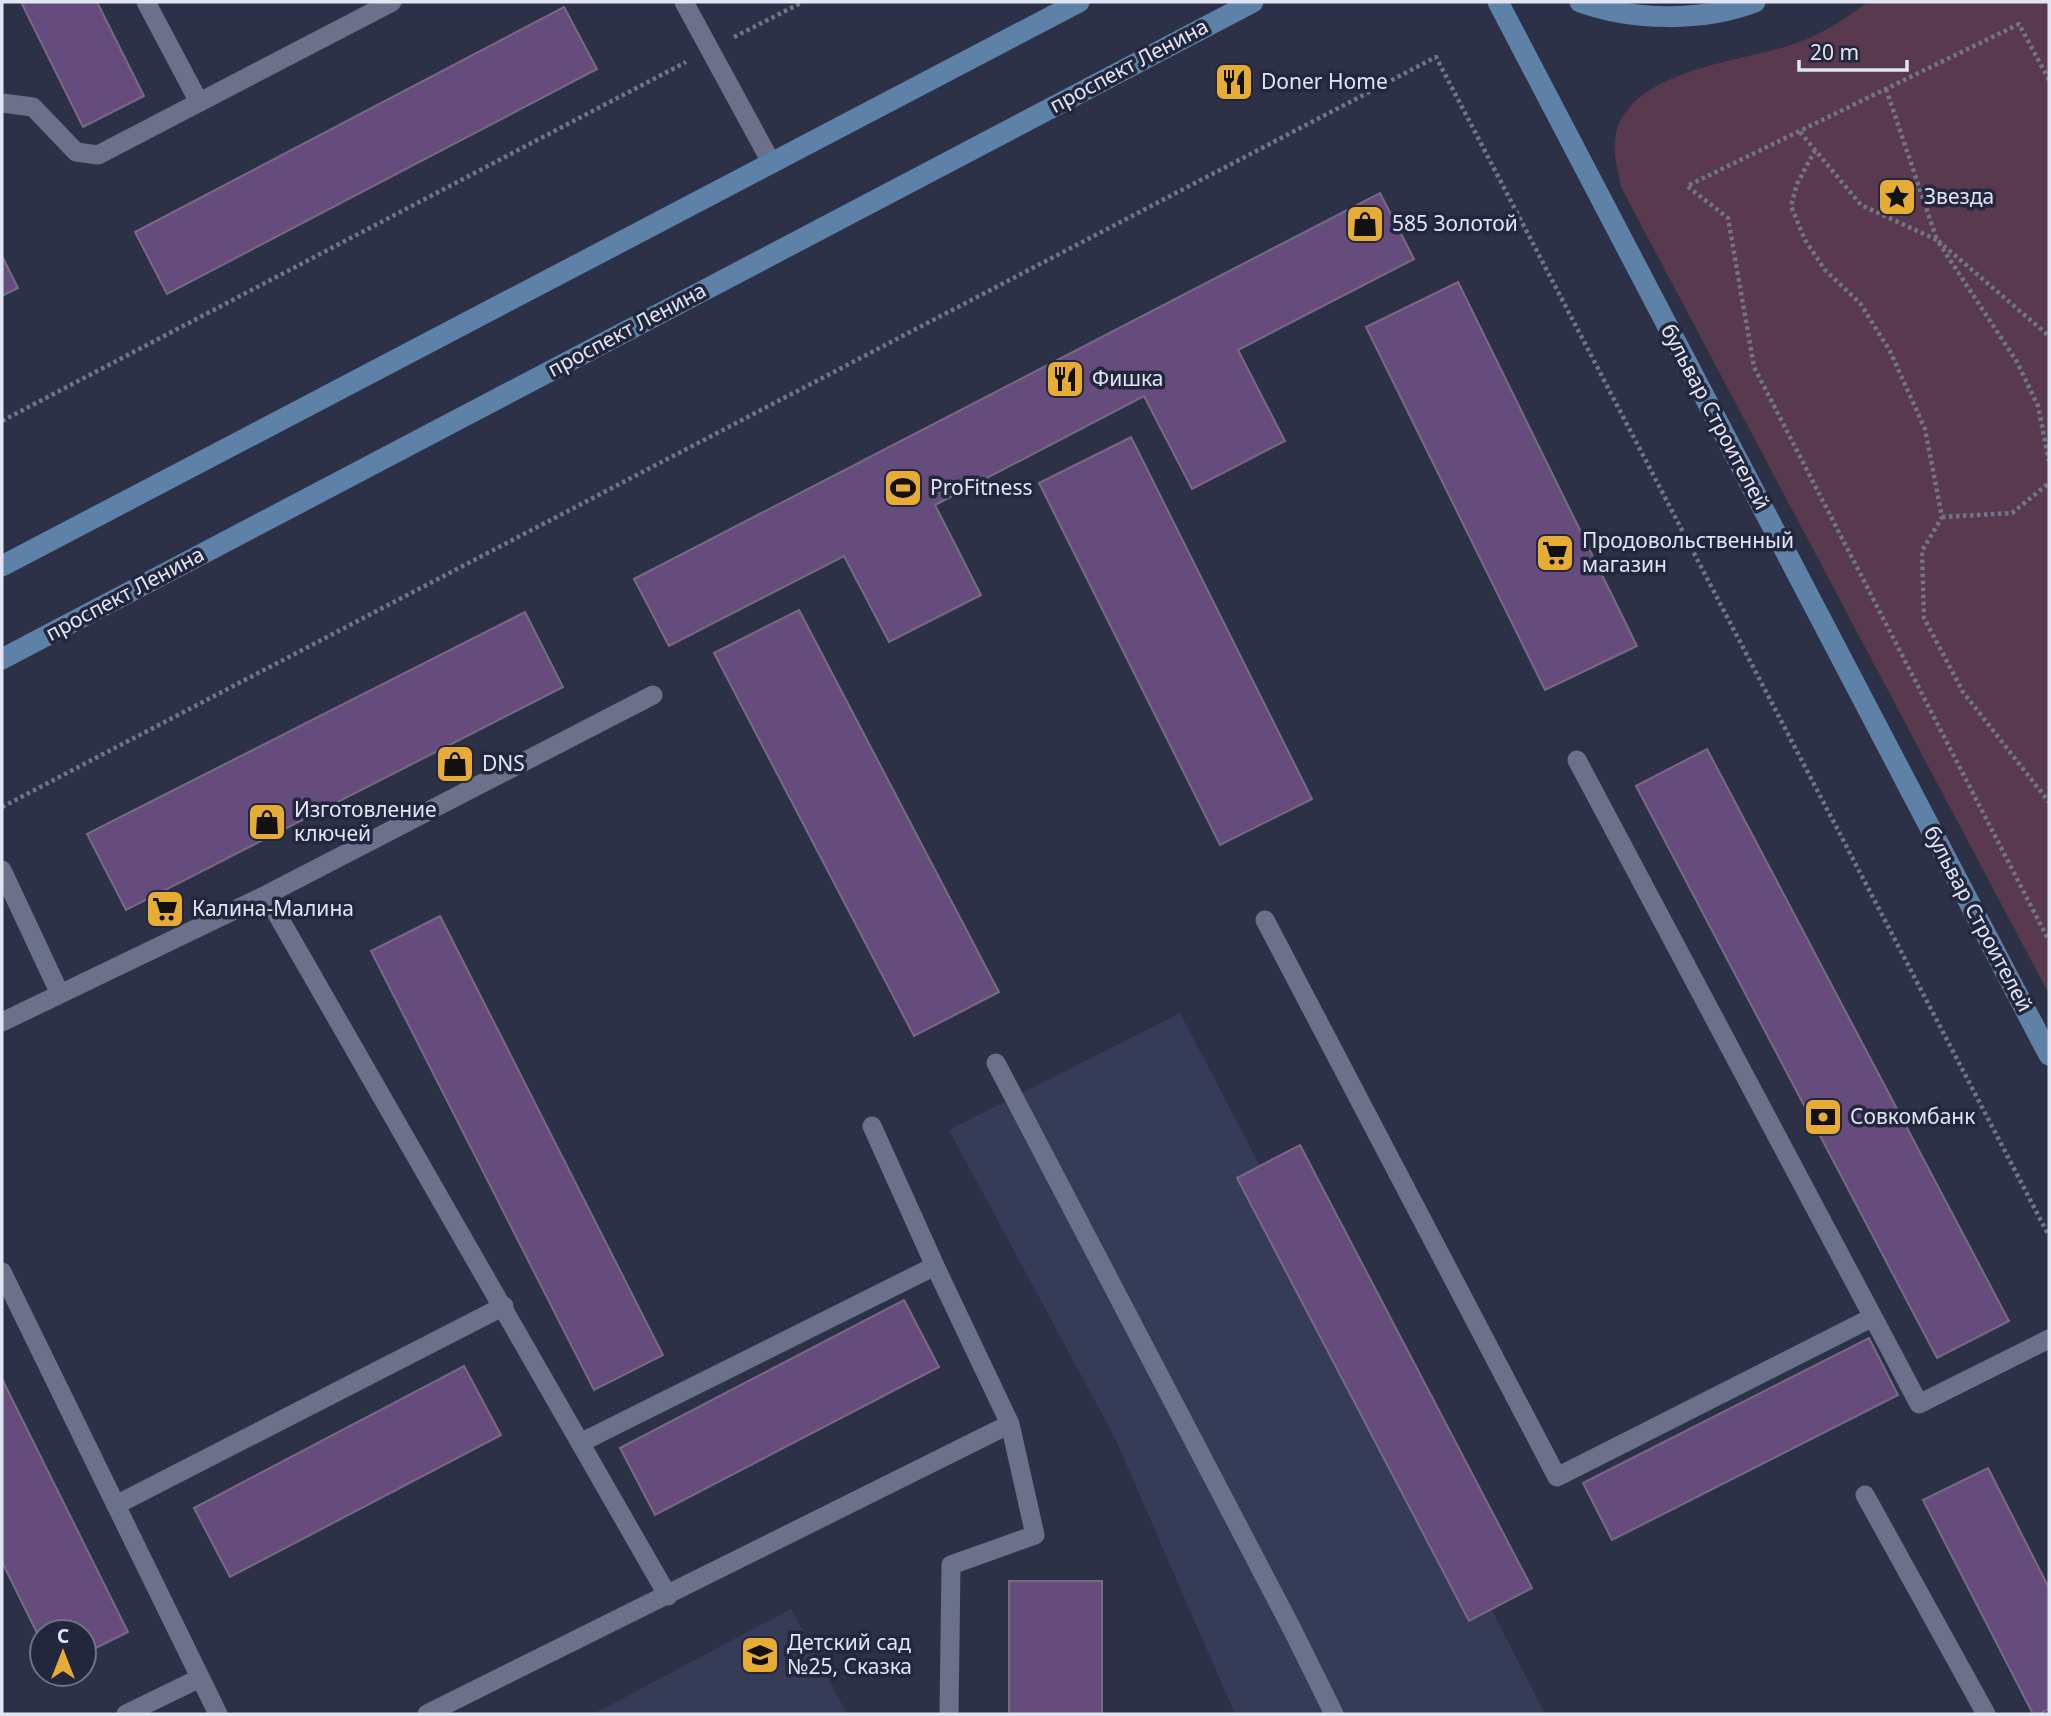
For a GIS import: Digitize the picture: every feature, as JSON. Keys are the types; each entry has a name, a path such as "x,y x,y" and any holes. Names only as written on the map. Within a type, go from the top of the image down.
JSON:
{"main road":[{"path":"2,566 1079,2"},
{"name":"проспект Ленина","path":"2,659 1253,2"},
{"name":"бульвар Строителей","path":"1498,2 2049,1055"},
{"path":"1580,2 1601,9 1650,15 1697,14 1755,2"}],"lane":[{"path":"146,2 199,102"},
{"path":"2,103 33,107 76,152 98,155 392,2"},
{"path":"684,2 771,162"},
{"path":"2,1022 266,895 653,695"},
{"path":"1577,760 1919,1404 2049,1339"},
{"path":"2,870 60,994"},
{"path":"266,895 668,1596"},
{"path":"1265,919 1557,1477 1873,1317"},
{"path":"996,1063 1334,1714"},
{"path":"872,1125 1010,1424 1035,1535 951,1565 949,1714"},
{"path":"580,1443 935,1266"},
{"path":"2,1272 218,1714"},
{"path":"116,1505 504,1306"},
{"path":"427,1714 1010,1424"},
{"path":"1865,1495 1986,1714"},
{"path":"126,1714 200,1678"}],"path":[{"path":"2,421 803,2"},
{"path":"2049,80 2019,24 1687,186 1728,218 1754,367 2049,940"},
{"path":"2,807 1436,57 2049,1236"},
{"path":"1886,89 1937,240 2017,362 2038,405 2049,461"},
{"path":"1800,132 1861,205 1937,240 2049,336"},
{"path":"1815,150 1797,184 1791,206 1825,270 1860,303 1905,382 1925,429 1941,517 1922,551 1924,618 1963,692 2049,802"},
{"path":"1941,517 2012,513 2049,483"}],"shaded area":[{"path":"1868,2 2049,2 2049,994 1621,187 1617,167 1616,134 1626,112 1643,95 1691,71 1794,44 1814,36"},
{"path":"1180,1013 1545,1714 1235,1714 1115,1438 949,1130"},
{"name":"Детский сад №25, Сказка","path":"791,1609 847,1714 593,1714 618,1701"}],"building":[{"path":"21,2 97,2 144,96 83,127"},
{"path":"564,7 597,69 167,294 135,232"},
{"path":"1380,193 1414,259 1238,350 1285,441 1192,489 1144,396 935,505 981,595 889,642 844,556 669,646 634,579"},
{"path":"2,256 18,288 2,296"},
{"path":"1458,282 1637,646 1545,690 1366,327"},
{"path":"1131,437 1312,799 1220,845 1039,483"},
{"path":"799,610 999,992 914,1036 714,653"},
{"path":"525,612 563,687 126,910 87,834"},
{"path":"1707,749 2009,1321 1937,1358 1636,786"},
{"path":"440,916 663,1355 594,1390 371,951"},
{"path":"1300,1145 1532,1588 1469,1621 1237,1178"},
{"path":"904,1300 939,1367 655,1515 620,1448"},
{"path":"1869,1338 1898,1395 1612,1540 1583,1483"},
{"path":"464,1366 501,1435 230,1577 194,1508"},
{"path":"2,1379 128,1632 98,1647 98,1618 30,1618 2,1562"},
{"path":"1988,1468 2049,1588 2049,1709 2039,1714 2033,1714 1923,1500"},
{"path":"1009,1581 1102,1581 1102,1714 1009,1714"}],"place":[{"name":"Doner Home","path":"1234,82"},
{"name":"Звезда","path":"1897,197"},
{"name":"585 Золотой","path":"1365,224"},
{"name":"Фишка","path":"1065,379"},
{"name":"ProFitness","path":"903,488"},
{"name":"Продовольственный магазин","path":"1555,553"},
{"name":"DNS","path":"455,764"},
{"name":"Изготовление ключей","path":"267,822"},
{"name":"Калина-Малина","path":"165,909"},
{"name":"Совкомбанк","path":"1823,1117"},
{"name":"Детский сад №25, Сказка","path":"760,1655"}]}
